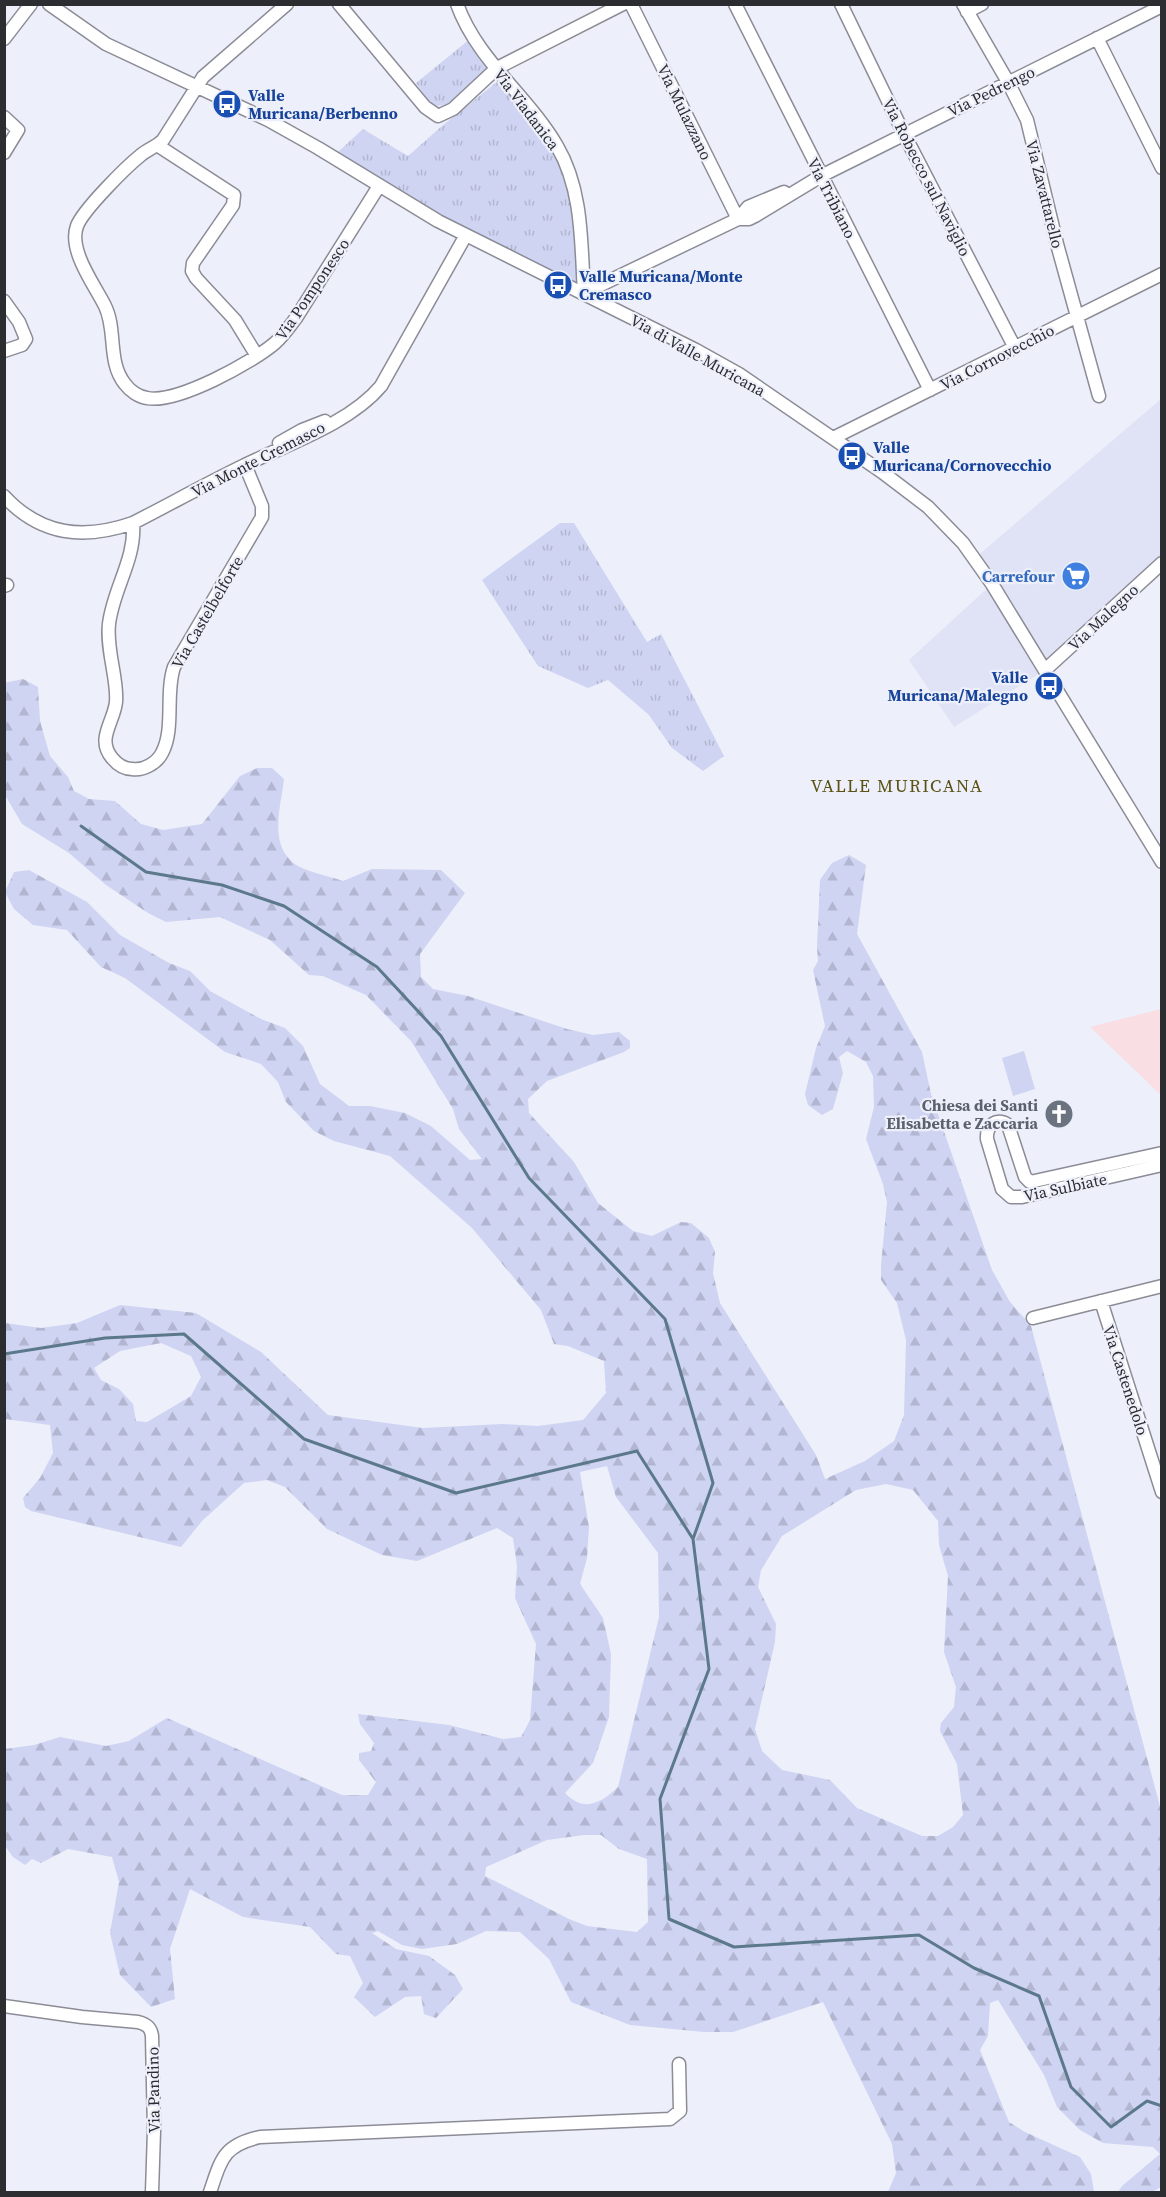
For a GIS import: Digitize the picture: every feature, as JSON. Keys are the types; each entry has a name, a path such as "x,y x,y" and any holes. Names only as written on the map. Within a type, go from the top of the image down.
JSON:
{"street":[{"path":"4,39 31,4"},
{"name":"Via di Valle Muricana","path":"49,4 106,44 268,120 428,216 584,293 739,374 882,472 943,522 975,558 1161,862"},
{"name":"Via Pomponesco","path":"287,4 205,75 157,146 139,156 85,212 77,225 75,234 77,253 110,316 114,356 119,375 126,386 148,399 159,398 207,382 257,356 277,341 287,330 379,186"},
{"path":"339,4 425,107 434,115 441,116 449,112 497,68 623,4"},
{"name":"Via Viadanica","path":"457,4 470,33 552,138 568,168 577,206 584,293"},
{"name":"Via Mulazzano","path":"631,4 738,219"},
{"name":"Via Tribiano","path":"735,4 930,390"},
{"name":"Via Robecco sul Naviglio","path":"841,4 904,134 1015,348"},
{"path":"965,8 982,4"},
{"name":"Via Pedrengo","path":"584,293 738,219 742,212 752,205 821,177 1161,6"},
{"name":"Via Zavattarello","path":"965,8 1027,120 1054,233 1099,396"},
{"path":"1097,38 1161,168"},
{"path":"4,117 18,130 4,153"},
{"path":"157,146 234,196 233,205 193,263 192,271 235,320 257,356"},
{"name":"Via Monte Cremasco","path":"4,496 29,519 42,525 60,531 102,531 133,522 245,465 302,429 344,415 369,399 381,386 466,235"},
{"name":"Via Cornovecchio","path":"833,438 1161,274"},
{"path":"4,301 19,322 26,339 20,346 4,351"},
{"name":"Via Castelbelforte","path":"133,522 134,538 109,626 109,649 116,698 105,740 108,752 116,762 136,770 151,764 163,751 168,725 170,680 174,667 262,517 262,506 245,465"},
{"name":"Via Malegno","path":"1045,670 1161,563"},
{"name":"Via Sulbiate","path":"1161,1153 1030,1182 1025,1177 1008,1125 1003,1122 996,1123 987,1131 987,1139 1002,1189 1011,1197 1022,1197 1161,1165"},
{"name":"Via Castenedolo","path":"1033,1318 1161,1286"},
{"name":"Via Castenedolo","path":"1101,1301 1161,1492"},
{"name":"Via Pandino","path":"4,2006 138,2022 150,2028 153,2036 152,2193"},
{"path":"210,2193 226,2152 244,2141 260,2137 670,2119 680,2111 680,2064"}],"shaded area":[{"path":"1161,399 1161,563 1045,670 954,727 909,660 992,584 975,558"},
{"path":"1162,1009 1161,1095 1090,1027"}],"green space":[{"path":"470,39 492,69 455,99 440,106 434,105 416,83"},
{"path":"498,81 538,126 560,167 572,210 577,283 442,217 338,152 363,129 408,156"},
{"path":"560,523 574,523 647,642 661,634 724,756 703,771 672,748 649,715 608,680 588,688 538,666 482,580"},
{"path":"23,679 38,687 40,721 50,756 68,777 74,791 89,799 115,801 141,824 163,830 202,824 240,776 257,768 272,768 284,779 279,814 279,838 288,858 298,866 343,881 372,869 441,870 465,893 420,954 421,977 433,989 468,996 567,1029 593,1035 619,1032 630,1041 630,1048 624,1052 547,1081 528,1099 529,1113 574,1162 598,1203 633,1231 652,1236 681,1222 691,1223 709,1238 715,1252 713,1273 720,1303 816,1455 825,1479 865,1461 894,1441 904,1415 906,1340 897,1303 881,1280 887,1202 883,1184 866,1139 874,1107 873,1076 866,1062 847,1051 839,1057 843,1073 833,1109 822,1115 808,1105 805,1094 816,1048 825,1026 813,970 818,961 820,880 832,863 849,855 866,865 857,934 922,1052 931,1094 992,1270 1010,1302 1031,1326 1161,1810 1161,2187 1152,2192 1118,2192 1160,2154 1153,2147 1103,2143 1080,2130 1057,2107 1044,2075 998,2000 990,2003 988,2036 980,2050 1009,2122 1025,2132 1080,2157 1091,2174 1094,2192 888,2192 896,2173 892,2144 823,2002 733,2032 704,2032 630,2025 571,2002 549,1959 520,1932 486,1931 457,1944 422,1949 402,1945 378,1931 372,1933 396,1949 429,1956 455,1975 463,1989 436,2018 424,2014 421,1996 405,1997 375,2017 354,1997 363,1983 350,1956 336,1954 310,1927 243,1917 190,1889 170,1949 175,1999 151,2007 120,1975 110,1933 119,1882 112,1857 68,1849 41,1863 32,1859 25,1865 13,1857 5,1846 5,1749 34,1745 60,1737 106,1746 129,1741 167,1718 342,1795 368,1795 376,1782 359,1760 359,1753 371,1751 374,1743 360,1724 358,1714 449,1725 503,1739 521,1737 530,1720 536,1644 515,1598 517,1566 513,1538 497,1528 417,1561 382,1555 327,1529 285,1487 267,1480 244,1483 202,1521 181,1547 31,1511 25,1507 23,1498 40,1478 53,1453 50,1425 5,1419 5,1323 41,1328 77,1323 120,1305 196,1313 261,1352 328,1415 423,1428 502,1424 538,1426 583,1420 606,1393 604,1361 568,1346 554,1344 541,1310 472,1228 390,1156 334,1141 314,1131 286,1102 278,1082 261,1064 225,1052 125,978 101,967 67,930 33,925 14,909 5,892 14,872 29,870 87,902 120,935 169,963 190,971 210,991 261,1019 285,1028 303,1046 320,1084 349,1106 370,1106 405,1113 431,1126 470,1160 482,1159 459,1129 453,1109 411,1041 366,995 323,976 309,975 270,940 220,917 166,922 106,885 69,853 22,824 5,795 4,683","holes":["161,1343 191,1356 201,1377 191,1396 147,1422 136,1421 133,1404 119,1389 101,1380 94,1368 120,1351","607,1466 616,1497 658,1553 659,1617 618,1787 605,1798 592,1804 579,1803 565,1793 593,1763 609,1717 611,1654 603,1618 580,1584 587,1558 589,1527 580,1472","886,1484 913,1490 938,1521 939,1545 948,1576 944,1652 956,1687 954,1707 941,1723 940,1731 957,1764 963,1815 953,1827 938,1836 922,1836 857,1808 830,1780 782,1770 762,1751 755,1729 775,1642 776,1624 758,1587 761,1570 782,1536 856,1490","601,1835 619,1849 647,1859 648,1922 637,1932 587,1926 485,1876 486,1867 547,1840"]},
{"path":"1024,1051 1035,1089 1013,1096 1002,1058"}],"waterway":[{"path":"81,826 146,872 222,885 284,906 377,967 441,1036 529,1178 665,1319 713,1483 693,1539"},
{"path":"4,1354 105,1338 184,1334 304,1439 456,1493 637,1451 693,1539 709,1669 660,1799 669,1919 734,1947 919,1935 974,1968 1039,1996 1071,2087 1111,2127 1147,2101 1162,2106"}],"place":[{"name":"Valle Muricana/Berbenno","path":"227,104"},
{"name":"Valle Muricana/Monte Cremasco","path":"558,285"},
{"name":"Valle Muricana/Cornovecchio","path":"852,456"},
{"name":"Carrefour","path":"1076,576"},
{"name":"Valle Muricana/Malegno","path":"1049,686"},
{"name":"Chiesa dei Santi Elisabetta e Zaccaria","path":"1059,1114"}],"district":[{"name":"VALLE MURICANA","path":"897,785"}]}
